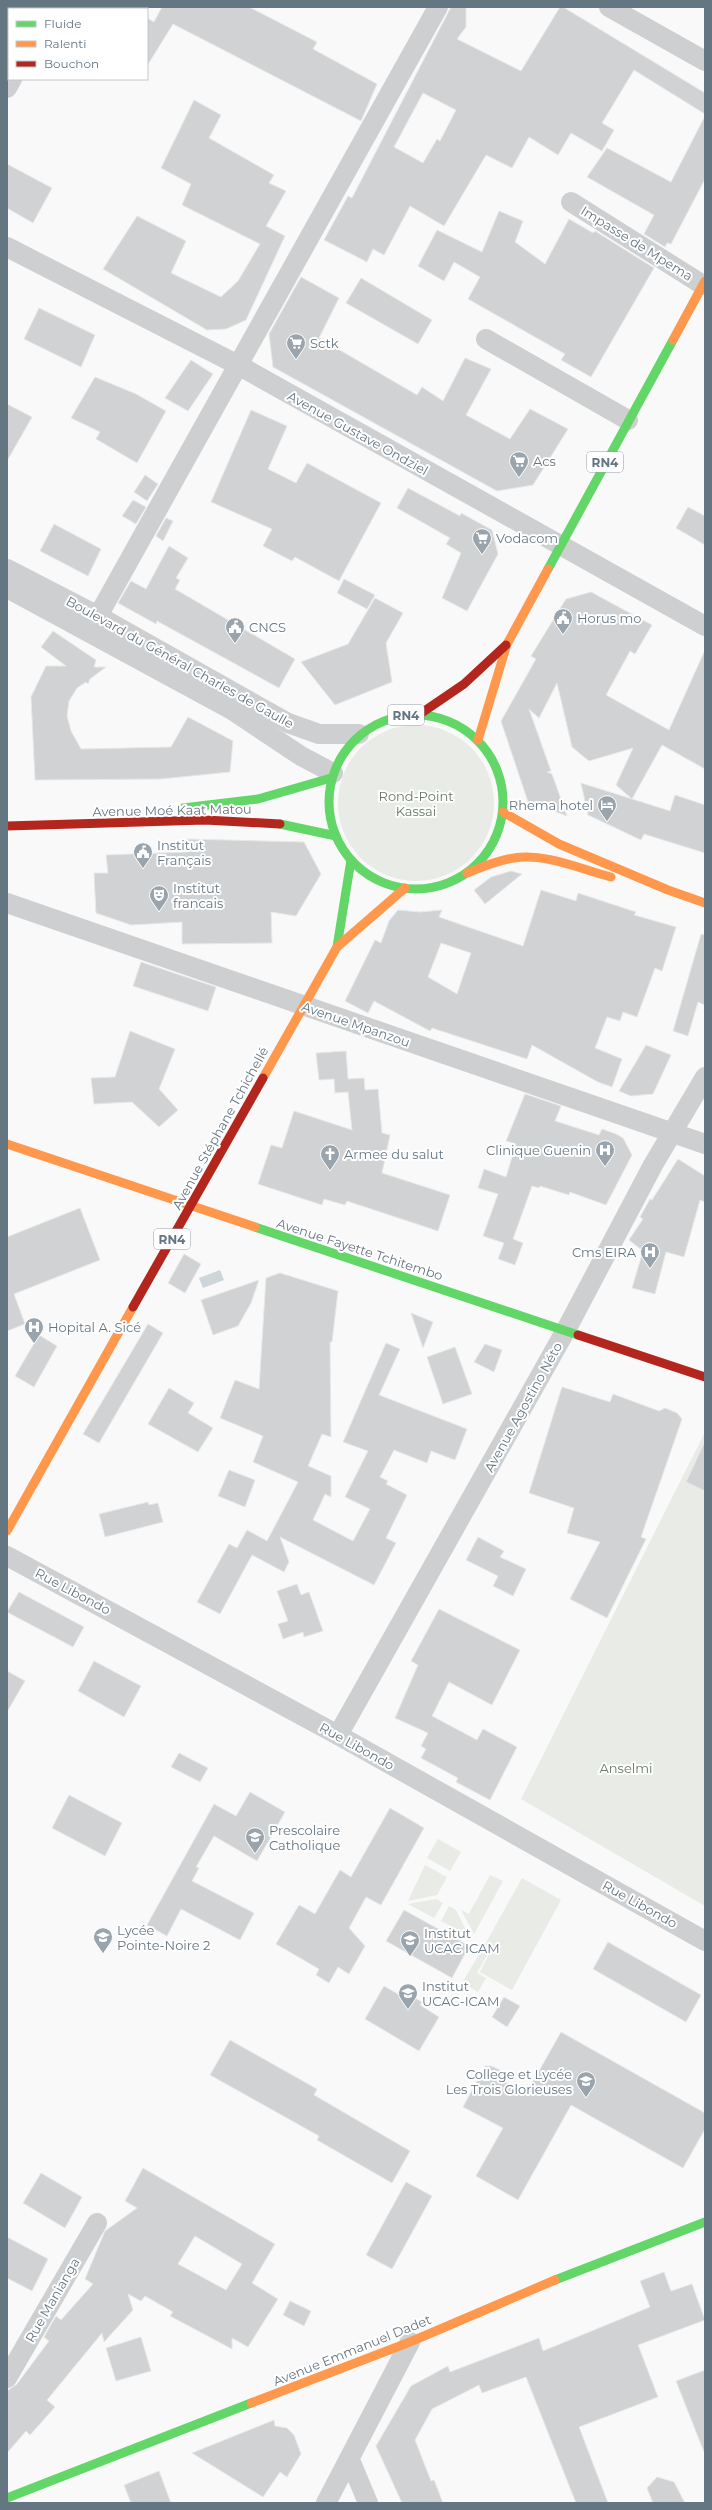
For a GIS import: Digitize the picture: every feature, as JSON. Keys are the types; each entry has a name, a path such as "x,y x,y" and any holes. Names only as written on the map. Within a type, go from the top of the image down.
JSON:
{"main road":[{"name":"RN4","path":"478,740 507,644 704,283"},
{"name":"RN4","path":"420,714 464,684 507,644"},
{"name":"RN4","path":"420,714 441,718 461,726 478,740 490,755 499,773 503,792 503,812 497,836 485,857 467,873 448,884 427,889 405,888 385,883 367,874 351,860 336,836 329,807 332,775 344,752 359,734 378,723 398,716 420,714"},
{"name":"Avenue Moé Kaat Matou","path":"173,808 196,807 262,799 298,791 332,775"},
{"path":"503,812 559,844 668,890 705,903"},
{"name":"Avenue Moé Kaat Matou","path":"7,826 205,820 275,822 336,836"},
{"path":"467,873 495,863 522,857 541,858 668,890"},
{"name":"Avenue Stéphane Tchichellé","path":"337,947 351,860"},
{"name":"Avenue Stéphane Tchichellé","path":"7,1530 337,947 405,888"},
{"name":"Avenue Fayette Tchitembo","path":"7,1144 191,1207 705,1377"},
{"name":"Avenue Emmanuel Dadet","path":"7,2498 410,2342 518,2294 705,2222"}],"street":[{"path":"98,616 438,7"},
{"path":"608,7 705,61"},
{"name":"Impasse de Mpema","path":"571,202 704,283"},
{"name":"Avenue Gustave Ondziel","path":"7,247 238,365 561,547 705,626"},
{"path":"486,339 628,420"},
{"name":"Boulevard du Général Charles de Gaulle","path":"7,569 98,616 288,722 319,734 359,734"},
{"name":"Boulevard du Général Charles de Gaulle","path":"7,588 232,710 332,775"},
{"name":"Avenue Mpanzou","path":"7,903 705,1144"},
{"name":"Avenue Agostino Néto","path":"338,1735 566,1330 653,1165 673,1134 705,1077"},
{"name":"Rue Libondo","path":"7,1556 338,1735 705,1941"},
{"name":"Rue Manianga","path":"7,2378 97,2223"},
{"path":"326,2503 350,2460 410,2342"},
{"path":"350,2460 368,2503"}],"green space":[{"name":"Rond-Point Kassai","path":"408,725 424,725 439,728 453,734 466,742 477,753 491,780 494,803 493,818 485,840 477,853 466,864 439,878 424,881 408,881 393,878 379,872 366,864 355,853 341,826 338,811 338,795 341,780 347,766 355,753 366,742 393,728"},
{"name":"Anselmi","path":"705,1432 705,1906 521,1799"},
{"path":"438,1839 461,1852 450,1871 427,1858"},
{"path":"425,1865 447,1877 437,1895 408,1901"},
{"path":"490,1875 503,1881 474,1934 461,1910 469,1914"},
{"path":"522,1878 561,1900 512,1990 480,1972 489,1954 482,1950"},
{"path":"436,1899 443,1903 434,1918 408,1904"},
{"path":"449,1906 456,1910 469,1936 441,1921"},
{"path":"481,1951 487,1955 477,1973 486,1978 478,1992 462,1983"}],"shaded area":[{"path":"220,1270 224,1280 203,1288 199,1278"}],"building":[{"path":"162,7 249,7 317,42 313,49 377,84 361,121 173,24 148,64 148,19 154,22"},
{"path":"451,7 466,7 466,27 457,39 521,71 560,7 563,7 705,93 705,114 634,70 602,123 614,130 602,151 571,133 558,155 529,137 512,168 486,155 444,226 410,206 384,255 373,249 367,262 324,240 348,196 352,198","holes":["423,93 456,110 440,141 437,139 423,163 394,147"]},
{"path":"194,100 221,115 209,138 274,175 269,183 286,191 266,226 285,236 246,320 226,329 207,330 103,269 137,216 186,241 171,273 221,297 238,281 260,244 182,205 191,184 161,168"},
{"path":"705,116 705,179 671,244 667,243 665,247 644,234 654,215 587,177 607,148 671,182"},
{"path":"7,164 52,188 33,223 7,208"},
{"path":"499,211 523,221 515,242 545,264 569,219 593,233 595,231 654,268 591,377 561,360 565,354 468,299 480,277 454,262 444,281 418,266 437,230 482,252"},
{"path":"301,277 339,298 319,338 417,395 422,387 443,401 465,358 491,369 466,415 510,439 530,409 568,429 533,485 497,491 273,367 269,334"},
{"path":"361,278 432,320 418,344 346,303"},
{"path":"39,308 95,335 81,367 24,339"},
{"path":"191,360 213,374 188,411 165,398"},
{"path":"95,377 136,394 166,411 137,463 96,439 100,432 71,418"},
{"path":"7,404 32,417 7,461"},
{"path":"251,410 287,426 268,469 296,483 307,463 381,503 339,581 295,557 292,561 263,546 272,529 211,502"},
{"path":"145,475 158,484 147,501 134,492"},
{"path":"408,488 460,516 461,513 492,530 498,554 467,611 442,598 461,553 446,544 450,538 397,508"},
{"path":"133,500 146,507 136,524 122,516"},
{"path":"688,507 705,516 705,545 676,528"},
{"path":"166,518 173,521 163,541 156,536"},
{"path":"54,524 101,549 88,576 40,551"},
{"path":"169,546 188,558 176,578 180,580 175,589 295,659 279,688 157,621 156,624 118,603 131,581 146,589"},
{"path":"344,579 375,595 367,609 337,593"},
{"path":"591,592 652,625 635,654 630,651 606,695 669,730 705,650 705,769 662,745 632,799 616,785 633,748 589,761 572,747 557,683 539,718 529,709 551,771 547,772 552,774 567,816 528,802 501,721 536,659 531,656 566,599"},
{"path":"375,598 403,613 386,643 392,682 335,705 301,662 348,644"},
{"path":"53,631 96,660 94,667 106,667 90,679 88,684 86,682 77,688 69,701 67,716 71,731 81,749 171,747 188,717 233,741 230,772 161,779 35,780 31,697 46,666 66,666 41,647"},
{"path":"581,783 670,811 675,795 705,805 705,853 644,834 641,840 588,815"},
{"path":"187,839 304,842 321,874 296,916 271,912 272,943 182,944 182,922 131,925 96,913 94,873 108,873 106,855 187,852"},
{"path":"511,871 522,874 485,904 474,890 491,877"},
{"path":"541,890 576,901 578,893 636,912 634,915 676,927 662,971 655,968 637,1017 623,1012 620,1021 607,1017 595,1048 622,1059 612,1087 598,1082 532,1045 527,1059 432,1028 430,1031 374,1001 368,1013 345,1001 375,940 381,943 389,921 398,910 420,912 442,910 439,917 523,946","holes":["441,943 471,953 457,994 428,977"]},
{"path":"701,934 705,935 705,1005 698,1002 688,1036 673,1031"},
{"path":"141,962 216,987 208,1011 133,986"},
{"path":"130,1031 175,1049 159,1089 178,1110 159,1127 132,1102 94,1104 91,1078 115,1077"},
{"path":"646,1045 671,1055 653,1094 631,1096 619,1091"},
{"path":"346,1051 348,1079 364,1078 365,1090 378,1089 382,1133 390,1135 382,1173 450,1195 438,1231 347,1201 345,1205 324,1199 322,1205 258,1184 271,1145 282,1148 294,1111 352,1130 348,1092 335,1093 334,1079 319,1080 316,1053"},
{"path":"525,1094 561,1106 555,1121 599,1135 602,1129 616,1134 623,1138 632,1155 606,1205 570,1192 569,1195 540,1186 539,1188 532,1186 513,1239 523,1243 515,1265 498,1259 504,1243 483,1236 498,1194 478,1188 484,1169 506,1177 516,1144 506,1141"},
{"path":"678,1159 705,1176 705,1202 700,1200 684,1257 666,1252 655,1294 632,1288 643,1251 629,1240 643,1219 640,1217 650,1199 652,1200"},
{"path":"80,1208 100,1260 14,1294 25,1324 7,1331 7,1237"},
{"path":"184,1254 201,1264 185,1293 168,1283"},
{"path":"280,1273 338,1291 332,1342 330,1342 331,1437 322,1434 308,1466 331,1476 331,1497 325,1494 313,1520 353,1541 370,1509 345,1497 368,1451 343,1442 386,1343 400,1349 379,1395 467,1429 455,1460 431,1451 427,1463 394,1450 380,1477 388,1481 386,1484 407,1495 386,1538 396,1543 374,1585 280,1537 289,1562 284,1572 252,1555 220,1614 197,1602 229,1544 237,1548 247,1530 267,1541 298,1482 253,1462 263,1436 220,1418 235,1380 259,1389 266,1278"},
{"path":"259,1280 251,1303 238,1326 213,1335 201,1300"},
{"path":"411,1313 433,1322 423,1348"},
{"path":"148,1324 163,1333 99,1443 83,1434"},
{"path":"39,1335 57,1346 34,1387 15,1376"},
{"path":"485,1344 502,1350 494,1372 474,1362"},
{"path":"455,1347 472,1394 443,1404 427,1357"},
{"path":"562,1387 610,1402 613,1394 659,1411 665,1408 677,1413 682,1419 641,1537 646,1539 607,1618 570,1599 600,1542 567,1533 574,1508 529,1493"},
{"path":"169,1388 194,1403 188,1413 213,1428 198,1452 148,1424"},
{"path":"705,1441 705,1491 686,1482"},
{"path":"229,1470 255,1480 245,1507 218,1496"},
{"path":"148,1502 149,1505 158,1503 163,1522 105,1537 99,1514"},
{"path":"478,1537 504,1551 500,1557 526,1569 513,1596 493,1586 498,1576 466,1560"},
{"path":"297,1584 301,1595 309,1592 323,1631 304,1637 303,1632 283,1639 278,1624 288,1621 277,1591"},
{"path":"19,1592 84,1627 73,1647 7,1612"},
{"path":"439,1609 520,1650 492,1705 449,1682 432,1716 477,1740 483,1729 517,1747 490,1800 456,1782 458,1778 421,1758 426,1749 421,1746 428,1733 395,1718 418,1665 411,1661"},
{"path":"94,1661 141,1686 124,1717 78,1691"},
{"path":"7,1671 25,1681 7,1712"},
{"path":"179,1753 208,1768 200,1782 171,1767"},
{"path":"250,1792 285,1812 257,1861 214,1836 196,1867 199,1868 192,1881 254,1913 240,1940 181,1909 167,1936 147,1925 214,1804 236,1816"},
{"path":"69,1795 122,1823 105,1856 52,1828"},
{"path":"390,1808 424,1828 381,1905 366,1897 349,1928 365,1946 349,1974 338,1967 329,1983 316,1975 319,1969 276,1944 299,1905 315,1914 340,1870 351,1877"},
{"path":"404,1910 469,1946 452,1978 386,1941"},
{"path":"608,1942 701,1995 686,2022 593,1969"},
{"path":"384,1986 403,1997 406,1993 422,2002 420,2005 439,2017 419,2051 365,2019"},
{"path":"504,1997 520,2006 507,2027 492,2017"},
{"path":"561,2032 705,2113 705,2129 683,2168 571,2105 518,2200 476,2176 503,2128 463,2107 485,2066 491,2066 504,2072 500,2079 526,2094"},
{"path":"230,2040 317,2089 314,2095 410,2151 392,2183 317,2140 319,2136 210,2075"},
{"path":"143,2168 275,2244 252,2283 278,2299 248,2347 232,2338 232,2349 170,2316 173,2312 145,2296 141,2301 128,2294 133,2310 104,2342 102,2333 47,2400 55,2407 30,2435 26,2431 7,2453 7,2391 17,2384 49,2341 44,2337 56,2316 61,2320 93,2284 85,2279 105,2231 137,2208 125,2201","holes":["195,2236 242,2264 226,2290 178,2264"]},
{"path":"41,2173 82,2197 65,2228 23,2203"},
{"path":"406,2182 432,2196 392,2269 366,2255"},
{"path":"7,2237 48,2259 32,2291 7,2278"},
{"path":"664,2272 671,2291 692,2284 705,2320 638,2345 658,2397 579,2427 608,2503 576,2503 526,2377 482,2393 479,2385 432,2409 415,2440 431,2481 434,2480 443,2503 402,2503 376,2446 411,2386 448,2366 450,2372 539,2338 543,2351 650,2307 640,2281"},
{"path":"290,2301 311,2311 304,2326 283,2315"},
{"path":"141,2337 151,2371 116,2381 106,2348"},
{"path":"705,2370 705,2452 704,2452 676,2381"},
{"path":"274,2420 275,2426 287,2428 294,2435 301,2454 287,2477 280,2472 263,2497 192,2453"},
{"path":"159,2471 171,2503 131,2503 124,2485"},
{"path":"657,2477 674,2482 685,2503 653,2503 647,2488"}],"traffic: fast":[{"path":"548,569 673,340"},
{"path":"407,715 425,715 449,721 478,740 497,769 503,793 503,802 503,811 497,835 478,864 449,883 425,889 407,889 383,883 354,864 335,835 329,811 329,793 335,769 354,740 383,721 407,715"},
{"path":"183,808 258,799 331,778"},
{"path":"280,824 336,836"},
{"path":"337,947 351,860"},
{"path":"255,1227 578,1335"},
{"path":"555,2280 705,2222"},
{"path":"7,2498 251,2403"}],"traffic: slow":[{"path":"673,340 705,281"},
{"path":"478,740 507,644 548,569"},
{"path":"503,812 559,844 668,890 705,903"},
{"path":"467,873 502,860 526,857 551,860 611,877"},
{"path":"263,1078 337,947 405,888"},
{"path":"7,1144 255,1227"},
{"path":"7,1531 133,1307"},
{"path":"251,2403 410,2342 555,2280"}],"traffic: jam":[{"path":"420,714 464,684 506,645"},
{"path":"7,826 205,820 280,824"},
{"path":"133,1307 263,1078"},
{"path":"578,1335 705,1377"}],"place":[{"name":"Sctk","path":"296,360"},
{"name":"Acs","path":"519,478"},
{"name":"Vodacom","path":"482,555"},
{"name":"Horus mo","path":"563,635"},
{"name":"CNCS","path":"235,644"},
{"name":"Rhema hotel","path":"607,822"},
{"name":"Institut Français","path":"143,869"},
{"name":"Institut francais","path":"159,912"},
{"name":"Clinique Guenin","path":"605,1167"},
{"name":"Armee du salut","path":"330,1171"},
{"name":"Cms EIRA","path":"650,1269"},
{"name":"Hopital A. Sicé","path":"34,1344"},
{"name":"Prescolaire Catholique","path":"255,1854"},
{"name":"Lycée Pointe-Noire 2","path":"103,1954"},
{"name":"Institut UCAC ICAM","path":"410,1957"},
{"name":"Institut UCAC-ICAM","path":"408,2010"},
{"name":"College et Lycée Les Trois Glorieuses","path":"586,2098"}]}
